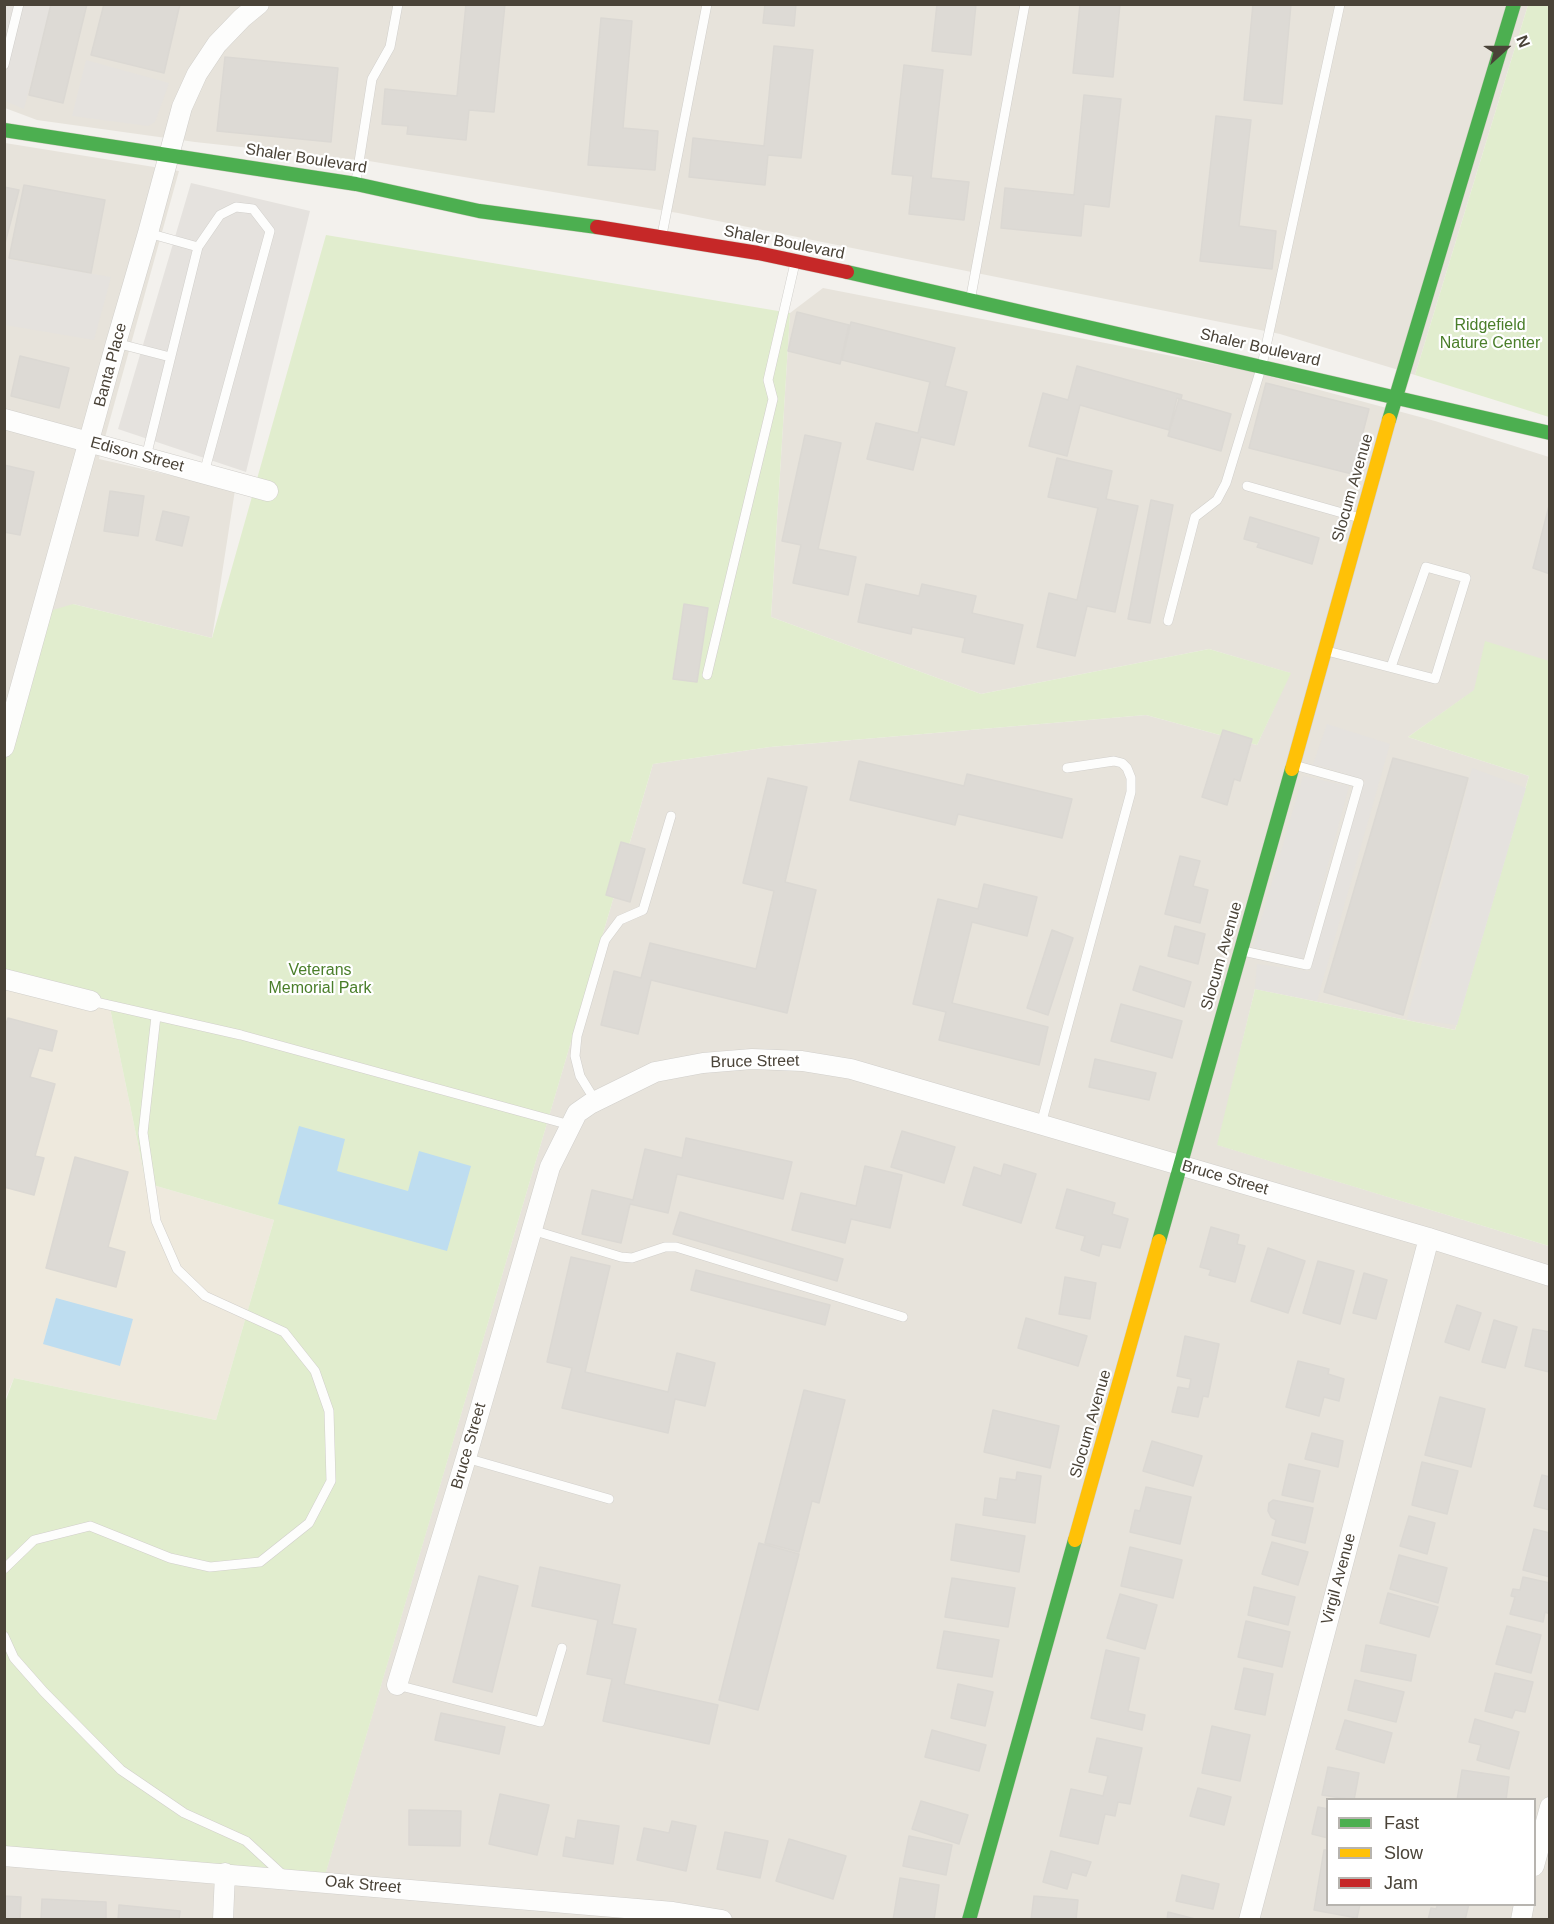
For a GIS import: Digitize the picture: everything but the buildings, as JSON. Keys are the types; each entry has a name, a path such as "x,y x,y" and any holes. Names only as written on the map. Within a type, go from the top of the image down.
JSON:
{"street":[{"name":"Banta Place","path":"4,747 10,703 90,442 182,107 197,74 217,44 259,4"},
{"name":"Slocum Avenue","path":"969,1920 1396,396 1514,4"},
{"name":"Shaler Boulevard","path":"4,130 356,184 479,211 662,237 796,261 1262,365 1550,433"},
{"name":"Edison Street","path":"4,419 268,491"},
{"path":"4,979 91,1001"},
{"name":"Bruce Street","path":"398,1685 550,1167 577,1113 655,1072 703,1063 753,1059 802,1061 850,1069 1429,1238 1550,1276"},
{"name":"Virgil Avenue","path":"1249,1920 1429,1238"},
{"path":"1536,1859 1550,1807"},
{"name":"Oak Street","path":"4,1856 673,1912 722,1920"},
{"path":"222,1920 225,1873"}],"lane":[{"path":"4,65 19,4"},
{"path":"356,184 372,79 390,47 398,4"},
{"path":"662,237 707,4"},
{"path":"970,299 1025,4"},
{"path":"1168,621 1195,517 1217,500 1226,483 1262,365 1340,4"},
{"path":"146,457 198,247 220,215 236,207 253,209 270,231 204,472"},
{"path":"148,233 198,247"},
{"path":"707,675 773,399 768,380 796,261"},
{"path":"116,343 170,357"},
{"path":"1247,486 1362,518"},
{"path":"1325,650 1391,668 1435,679 1466,578 1426,567 1391,668"},
{"path":"1041,1124 1131,792 1131,778 1122,763 1114,761 1067,768"},
{"path":"1241,951 1307,965 1359,783 1293,765"},
{"path":"596,1102 580,1076 575,1056 577,1036 605,940 620,920 643,910 671,816"},
{"path":"91,1001 241,1035 570,1125"},
{"path":"4,1569 34,1540 90,1526 170,1558 210,1567 260,1563 309,1523 331,1481 329,1411 315,1371 284,1332 205,1296 177,1269 156,1221 143,1133 156,1016"},
{"path":"532,1230 621,1257 632,1258 665,1247 676,1247 903,1317"},
{"path":"466,1458 609,1499"},
{"path":"4,1636 14,1658 121,1770 183,1813 246,1841 285,1878"},
{"path":"398,1685 540,1722 562,1648"}],"shaded area":[{"path":"4,5 51,5 24,109 5,101"},
{"path":"5,5 1528,5 1415,375 1280,334 678,213 369,161 195,142 37,120 5,108"},
{"path":"86,60 169,83 155,122 148,126 72,116"},
{"path":"5,143 179,171 99,459 235,490 212,638 73,604 5,729"},
{"path":"191,183 310,211 246,472 118,429"},
{"path":"5,259 111,277 94,340 5,325"},
{"path":"823,288 1249,371 1435,421 1549,457 1549,661 1475,690 1408,737 1529,776 1455,1030 1255,989 1218,1145 1549,1246 1549,1919 5,1920 5,1854 321,1888 653,764 770,747 1146,715 1257,745 1290,673 1209,649 981,694 771,617 790,313"},
{"path":"1327,724 1390,744 1317,1001 1255,989 1257,964 1310,971 1365,780 1317,765 1309,776"},
{"path":"1472,768 1526,788 1457,1025 1407,1019"},
{"path":"1303,776 1349,786 1303,959 1253,947"},
{"path":"5,980 110,1008 146,1183 274,1220 216,1420 14,1378 5,1399"}],"green space":[{"name":"Ridgefield Nature Center","path":"1528,5 1549,5 1549,417 1415,375"},
{"name":"Veterans Memorial Park","path":"326,235 790,313 771,617 981,694 1209,649 1291,673 1257,745 1146,715 770,747 653,764 321,1889 5,1854 4,1405 14,1378 216,1420 274,1220 146,1183 110,1008 5,980 5,735 36,615 73,604 212,638"},
{"path":"1485,641 1549,661 1549,1246 1217,1145 1255,989 1455,1030 1529,776 1408,737 1474,690"}],"water":[{"path":"299,1126 345,1139 337,1171 408,1191 419,1151 471,1166 447,1251 278,1204"},
{"path":"56,1298 133,1319 120,1366 43,1344"}],"traffic: fast":[{"path":"1389,420 1514,4"},
{"path":"4,130 356,184 479,211 597,227"},
{"path":"847,272 1550,433"},
{"path":"1159,1241 1292,769"},
{"path":"969,1920 1075,1540"}],"traffic: slow":[{"path":"1292,769 1389,420"},
{"path":"1075,1540 1159,1241"}],"traffic: jam":[{"path":"597,227 758,253 847,272"}]}
